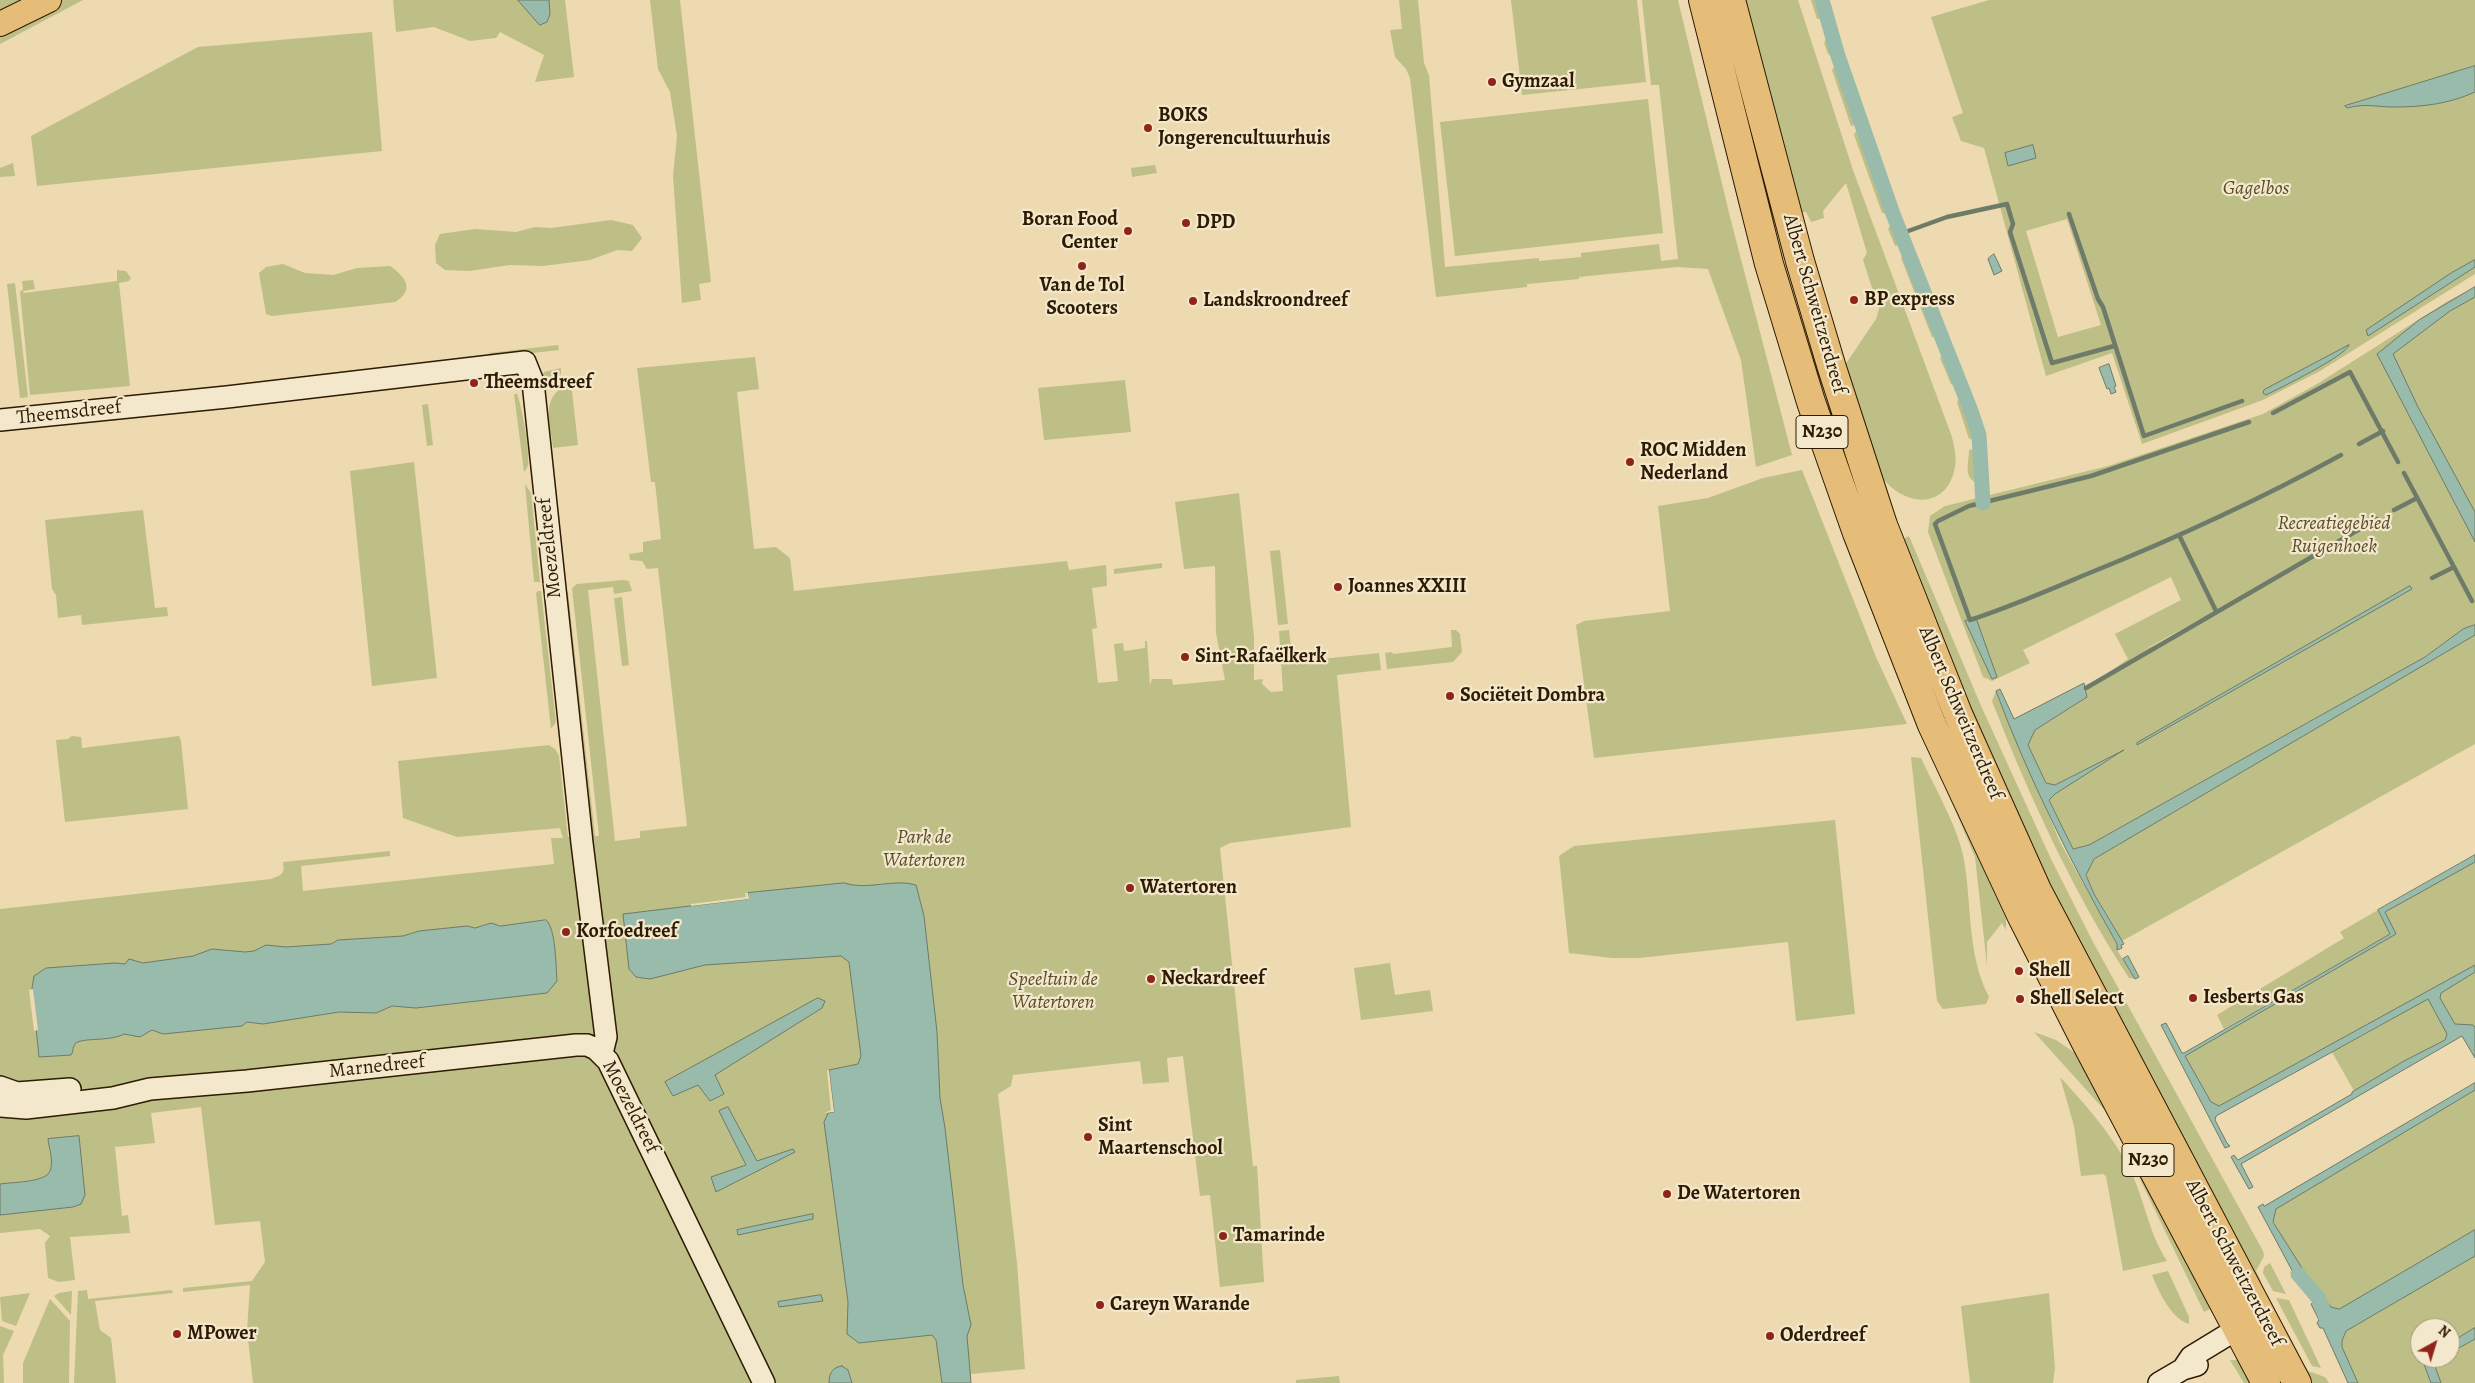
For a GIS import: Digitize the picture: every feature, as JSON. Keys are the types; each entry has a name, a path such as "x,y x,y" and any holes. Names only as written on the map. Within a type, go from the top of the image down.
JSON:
{"highway":[{"name":"Albert Schweitzerdreef","path":"1703,0 1769,264 1811,402 1857,533 1932,725 2044,961 2242,1333 2266,1383"},
{"name":"Albert Schweitzerdreef","path":"1731,0 1800,261 1832,368 1883,525 1958,714 2037,890 2292,1374"}],"main road":[{"path":"0,24 49,0"}],"street":[{"name":"Theemsdreef","path":"0,420 247,395 525,362"},
{"name":"Moezeldreef","path":"525,362 533,382 581,833 593,918 606,1036 594,1049 608,1061 764,1383"},
{"name":"Marnedreef","path":"0,1106 26,1108 113,1098 150,1089 247,1081 534,1049 594,1049"},
{"name":"Marnedreef","path":"0,1087 17,1093 110,1084 150,1089"},
{"path":"2159,1383 2183,1369 2191,1357 2242,1333 2257,1308"},
{"path":"2242,1333 2258,1339 2267,1351 2292,1374"}],"green space":[{"path":"0,0 31,0 0,14"},
{"path":"62,0 83,0 0,44 0,30"},
{"path":"393,0 565,0 574,77 535,82 544,55 500,32 496,38 470,41 434,27 396,32"},
{"path":"650,0 680,0 711,282 699,284 701,300 682,303 673,176 677,136 670,92 658,69"},
{"path":"1399,0 1418,0 1424,63 1429,75 1445,267 1539,258 1539,261 1581,257 1581,253 1659,244 1661,261 1678,259 1659,85 1651,85 1642,0 1678,0 1730,217 1792,455 1756,467 1741,360 1708,269 1677,267 1579,277 1579,279 1527,284 1527,287 1436,297 1410,78 1406,69 1395,57 1390,30 1402,29"},
{"path":"1511,0 1637,0 1646,82 1522,95"},
{"path":"1690,0 1698,0 1728,127 1988,879 2006,918 2006,930 2002,923 1987,942 1987,966 1975,857 1900,681 1821,474 1779,344 1737,198"},
{"path":"1743,0 1798,0 1853,170 1952,437 1955,467 1950,481 1943,491 1934,497 1923,500 1901,494 1881,476 1875,465 1843,368 1876,319 1879,309 1863,260 1867,253 1846,183 1823,211 1824,218 1811,222 1806,212 1796,213"},
{"path":"1811,0 1819,0 1825,19 1817,19"},
{"name":"Gagelbos","path":"1989,0 2475,0 2475,274 2320,371 2263,400 2142,444 2112,353 2046,376 1984,148 1961,141 1952,117 1963,113 1931,17","holes":["2067,219 2101,325 2058,337 2026,231"]},
{"path":"372,32 382,151 37,186 31,136 198,47"},
{"path":"1829,33 1836,56 1834,57 1828,54 1824,43"},
{"path":"1837,63 1859,124 1851,126 1832,70"},
{"path":"1648,99 1663,233 1455,256 1440,122"},
{"path":"1856,131 1861,131 1891,215 1882,213 1854,135"},
{"path":"13,163 15,176 0,177 0,168"},
{"path":"1155,165 1157,173 1132,177 1131,168"},
{"path":"611,220 633,225 642,238 632,251 617,250 590,260 543,266 510,265 469,271 445,270 436,263 435,245 440,234 475,229 516,232 535,227 551,228"},
{"path":"1893,222 1902,244 1895,246 1888,229"},
{"path":"1906,255 1939,338 1932,337 1901,258"},
{"path":"283,264 305,273 333,275 357,268 390,266 404,279 406,284 405,293 395,302 272,316 266,314 259,273 266,267"},
{"path":"117,270 126,271 131,278 129,281 119,283 130,386 30,395 20,291 23,290 22,281 33,280 35,289 23,291 24,293 117,281"},
{"path":"15,283 28,397 20,398 7,284"},
{"name":"Recreatiegebied Ruigenhoek","path":"2475,287 2475,625 2463,629 2425,657 2089,845 2073,849 2049,800 2054,794 2124,751 2055,785 2046,783 2028,745 2035,730 2087,697 2086,688 2128,659 2115,634 2181,600 2171,577 2023,650 2030,663 1992,681 1983,677 1928,532 1930,516 1945,506 2108,466 2263,414 2317,384 2448,301","holes":["2206,616 2183,632 2142,651"]},
{"path":"558,345 559,350 489,358 489,353"},
{"path":"1945,352 1957,386 1951,384 1940,358"},
{"path":"755,357 759,389 737,392 754,549 776,547 790,558 794,591 1067,561 1069,570 1106,565 1107,586 1092,588 1097,628 1092,629 1098,683 1118,681 1114,644 1123,643 1124,651 1145,648 1145,641 1147,641 1150,685 1152,679 1172,679 1173,685 1225,680 1216,633 1215,566 1184,569 1175,502 1239,493 1254,637 1254,680 1263,679 1262,684 1271,692 1283,691 1279,631 1289,630 1293,662 1379,653 1381,670 1337,675 1351,827 1230,843 1220,848 1253,1166 1257,1166 1264,1282 1220,1287 1210,1195 1200,1196 1183,1056 1167,1058 1169,1082 1143,1084 1140,1061 1013,1075 1011,1086 998,1094 1017,1263 1025,1369 971,1374 971,1383 253,1383 247,1331 250,1285 183,1292 183,1288 252,1281 265,1262 260,1221 215,1225 201,1107 151,1113 155,1143 115,1147 122,1216 128,1215 130,1233 70,1237 75,1280 59,1282 48,1278 45,1243 50,1236 40,1229 0,1233 0,909 271,879 282,874 284,869 283,862 390,851 390,856 301,866 303,891 554,864 551,838 563,838 560,828 457,837 403,818 398,761 549,745 556,750 559,756 568,837 574,837 564,593 568,592 595,836 599,836 572,588 577,584 624,580 629,581 632,591 614,594 613,587 588,590 615,841 640,838 640,831 687,826 658,568 647,569 642,561 630,560 629,554 643,552 643,542 661,539 655,482 651,482 637,368"},
{"path":"561,368 561,374 557,377 540,379 544,372"},
{"path":"1125,380 1131,432 1044,440 1038,388"},
{"path":"571,382 578,445 553,448 549,418 550,402 561,388"},
{"path":"514,394 517,394 519,400 527,440 528,465 524,472"},
{"path":"1962,395 1976,440 1969,439 1957,402"},
{"path":"428,404 433,445 427,446 422,405"},
{"path":"1977,448 1980,484 1971,479 1968,470 1969,450"},
{"path":"414,462 437,678 372,686 350,471"},
{"path":"1802,470 1876,657 1907,724 1594,758 1576,625 1584,621 1670,611 1658,506 1708,498 1763,478"},
{"path":"525,484 531,493 540,582 534,582"},
{"path":"143,510 155,608 167,607 168,616 82,625 81,615 58,618 56,595 52,589 45,520"},
{"path":"1909,536 1982,708 2051,859 2093,942 2263,1251 2264,1256 2256,1271 2261,1281 2254,1285 2072,934 1984,750 1903,539"},
{"path":"1280,550 1288,624 1278,625 1270,551"},
{"path":"1162,563 1162,568 1114,574 1114,569"},
{"path":"541,591 556,722 551,729 536,593"},
{"path":"622,597 629,665 622,666 614,598"},
{"path":"1451,630 1456,630 1460,634 1462,652 1453,662 1387,669 1385,653 1392,652 1393,654 1452,647"},
{"path":"2475,634 2475,744 2122,941 2094,894 2086,874 2094,859"},
{"path":"1996,691 2060,842 2117,944 2117,950 2135,979 2129,978 2089,912 2053,843 1992,701"},
{"path":"72,736 81,737 82,748 179,736 188,809 65,822 56,740 68,739"},
{"path":"1911,757 1921,758 1952,822 1961,848 1977,964 1989,997 1986,1004 1943,1009 1937,1001"},
{"path":"1835,820 1855,1014 1796,1021 1788,942 1639,958 1612,958 1569,953 1559,856 1574,846"},
{"path":"2475,858 2475,1053 2464,1034 2448,1034 2445,1040 2354,1091 2332,1052 2380,1026 2425,996 2212,1115 2181,1056 2392,935 2391,933 2224,1029 2217,1015 2344,938 2340,932 2378,910 2389,930 2380,911"},
{"path":"1390,963 1395,995 1430,990 1433,1011 1361,1020 1354,968"},
{"path":"2034,1032 2056,1040 2075,1053 2076,1050 2118,1121 2210,1309 2204,1312 2109,1115"},
{"path":"2060,1077 2099,1122 2124,1159 2136,1183 2151,1229 2167,1261 2123,1271 2106,1176 2103,1174 2081,1176 2074,1126"},
{"path":"2475,1084 2475,1332 2460,1341 2460,1318 2410,1318 2410,1368 2433,1368 2436,1383 2354,1383 2330,1314 2296,1262 2265,1207"},
{"path":"2270,1263 2286,1294 2273,1291 2263,1273 2264,1267"},
{"path":"2168,1271 2189,1317 2189,1324 2182,1321 2171,1310 2152,1275"},
{"path":"87,1290 88,1299 172,1290 173,1293 95,1301 100,1330 111,1338 116,1383 74,1383 78,1291"},
{"path":"72,1291 71,1315 54,1296 59,1293"},
{"path":"30,1293 16,1326 2,1321 0,1297"},
{"path":"2049,1293 2055,1368 2053,1383 1970,1383 1961,1306"},
{"path":"2264,1295 2269,1298 2308,1371 2325,1377 2329,1383 2306,1383"},
{"path":"2276,1298 2289,1300 2321,1368 2312,1366"},
{"path":"50,1299 70,1321 69,1383 23,1383 23,1363"},
{"path":"0,1326 14,1331 3,1355 4,1383 0,1383"},
{"path":"2475,1339 2475,1383 2441,1383 2436,1368 2460,1368 2460,1347"},
{"path":"2230,1360 2239,1360 2258,1383 2244,1383"},
{"path":"1339,1376 1340,1383 1296,1383 1296,1380"}],"shaded area":[{"path":"518,0 549,0 550,14 547,22 540,25"},
{"path":"2475,66 2475,92 2465,96 2435,104 2415,106 2366,105 2347,108 2345,106"},
{"path":"2033,145 2036,158 2008,166 2005,153"},
{"path":"1994,254 2002,271 1994,275 1988,259"},
{"path":"2475,260 2475,267 2368,336 2366,330 2451,273"},
{"path":"2475,287 2475,297 2450,311 2393,354 2418,407 2475,512 2475,542 2377,354 2419,320"},
{"path":"2349,345 2337,356 2312,372 2266,395 2263,393 2264,390"},
{"path":"2109,364 2116,386 2114,387 2116,392 2111,394 2109,388 2107,389 2099,368"},
{"path":"2410,586 2412,589 2137,745 2137,743"},
{"path":"1976,618 1997,677 1992,679 1965,621"},
{"path":"2475,625 2475,635 2094,859 2086,875 2094,894 2124,944 2121,945 2122,948 2117,950 2117,944 2067,851 2022,757 1996,691 2000,689 2014,719 2084,683 2087,697 2035,730 2028,745 2046,783 2055,785 2124,750 2055,794 2049,800 2073,849 2089,845 2425,657 2463,629"},
{"path":"2475,855 2475,862 2385,912 2396,934 2185,1056 2211,1102 2219,1106 2475,965 2475,972 2441,993 2440,998 2455,1024 2473,1025 2475,1027 2475,1058 2462,1036 2241,1164 2253,1187 2249,1189 2231,1157 2234,1155 2238,1160 2352,1094 2352,1092 2404,1061 2445,1040 2447,1034 2428,999 2216,1116 2215,1120 2230,1146 2225,1148 2161,1025 2166,1023 2182,1053 2184,1053 2390,934 2378,910"},
{"path":"844,883 862,886 898,883 916,885 924,916 937,1032 940,1098 963,1285 971,1325 967,1336 971,1383 942,1383 936,1340 932,1335 859,1343 847,1334 848,1302 824,1122 828,1113 834,1112 829,1070 858,1064 861,1056 849,962 841,956 705,965 650,979 636,977 629,969 623,914 748,899 748,893"},
{"path":"546,920 554,939 557,981 547,993 416,1008 392,1006 376,1013 339,1012 263,1024 247,1022 242,1026 163,1034 152,1030 140,1037 124,1034 111,1038 78,1042 75,1044 71,1055 39,1057 32,988 34,976 46,968 115,963 125,964 129,959 143,963 193,956 212,949 245,952 254,951 266,945 286,947 331,944 338,940 403,936 419,931 467,926 475,928 491,923 500,926"},
{"path":"2128,956 2139,977 2135,979 2123,959"},
{"path":"818,998 825,1001 822,1008 715,1075 724,1094 710,1101 698,1085 673,1096 665,1082"},
{"path":"2475,1083 2475,1090 2276,1209 2273,1222 2314,1287 2309,1291 2295,1276 2258,1207 2263,1204 2264,1206"},
{"path":"728,1107 757,1161 793,1149 795,1152 716,1192 711,1177 746,1165 719,1111"},
{"path":"79,1136 85,1195 81,1204 73,1207 0,1215 0,1184 35,1180 47,1175 52,1163 48,1139"},
{"path":"813,1214 813,1219 738,1235 737,1230"},
{"path":"2475,1230 2475,1256 2346,1331 2342,1347 2358,1383 2348,1383 2323,1328 2320,1328 2317,1323 2319,1320 2311,1304 2322,1296 2331,1307 2339,1309"},
{"path":"821,1295 823,1301 779,1307 778,1302"},
{"path":"2475,1328 2475,1339 2460,1347 2460,1337"},
{"path":"842,1366 848,1370 852,1383 829,1383 832,1371"},
{"path":"2425,1368 2436,1368 2441,1383 2431,1383"}],"pier":[{"path":"745,893 748,893 749,899 691,906 691,904 746,897"},
{"path":"33,989 38,1030 34,1031 29,990"},
{"path":"829,1070 834,1112 824,1113 831,1110 827,1071"}],"waterway":[{"path":"1822,0 1838,56 1893,214 1979,435 1983,503"},
{"path":"1900,234 1947,217 2007,204 2013,224 2010,232 2052,363 2114,346"},
{"path":"2069,214 2098,299 2103,307 2144,436 2242,401"},
{"path":"2273,413 2350,372 2398,462"},
{"path":"2249,422 2091,476 1969,506 1938,521 1935,524 1970,620 2000,610 2184,533 2279,488 2341,455"},
{"path":"2359,444 2383,431"},
{"path":"2404,473 2454,567"},
{"path":"2394,510 2417,498"},
{"path":"2086,688 2377,519"},
{"path":"2180,537 2216,611"},
{"path":"2432,578 2454,567 2472,601"},
{"path":"2298,1274 2319,1299 2326,1317"}],"place":[{"name":"Gymzaal","path":"1492,82"},
{"name":"BOKS Jongerencultuurhuis","path":"1148,128"},
{"name":"DPD","path":"1186,223"},
{"name":"Boran Food Center","path":"1128,231"},
{"name":"Van de Tol Scooters","path":"1082,266"},
{"name":"BP express","path":"1854,300"},
{"name":"Landskroondreef","path":"1193,301"},
{"name":"Theemsdreef","path":"474,383"},
{"name":"ROC Midden Nederland","path":"1630,462"},
{"name":"Joannes XXIII","path":"1338,587"},
{"name":"Sint-Rafaëlkerk","path":"1185,657"},
{"name":"Sociëteit Dombra","path":"1450,696"},
{"name":"Watertoren","path":"1130,888"},
{"name":"Korfoedreef","path":"566,932"},
{"name":"Shell","path":"2019,971"},
{"name":"Neckardreef","path":"1151,979"},
{"name":"Iesberts Gas","path":"2193,998"},
{"name":"Shell Select","path":"2020,999"},
{"name":"Sint Maartenschool","path":"1088,1137"},
{"name":"De Watertoren","path":"1667,1194"},
{"name":"Tamarinde","path":"1223,1236"},
{"name":"Careyn Warande","path":"1100,1305"},
{"name":"MPower","path":"177,1334"},
{"name":"Oderdreef","path":"1770,1336"}],"park label":[{"name":"Park de Watertoren","path":"924,850"},
{"name":"Speeltuin de Watertoren","path":"1053,992"}]}
